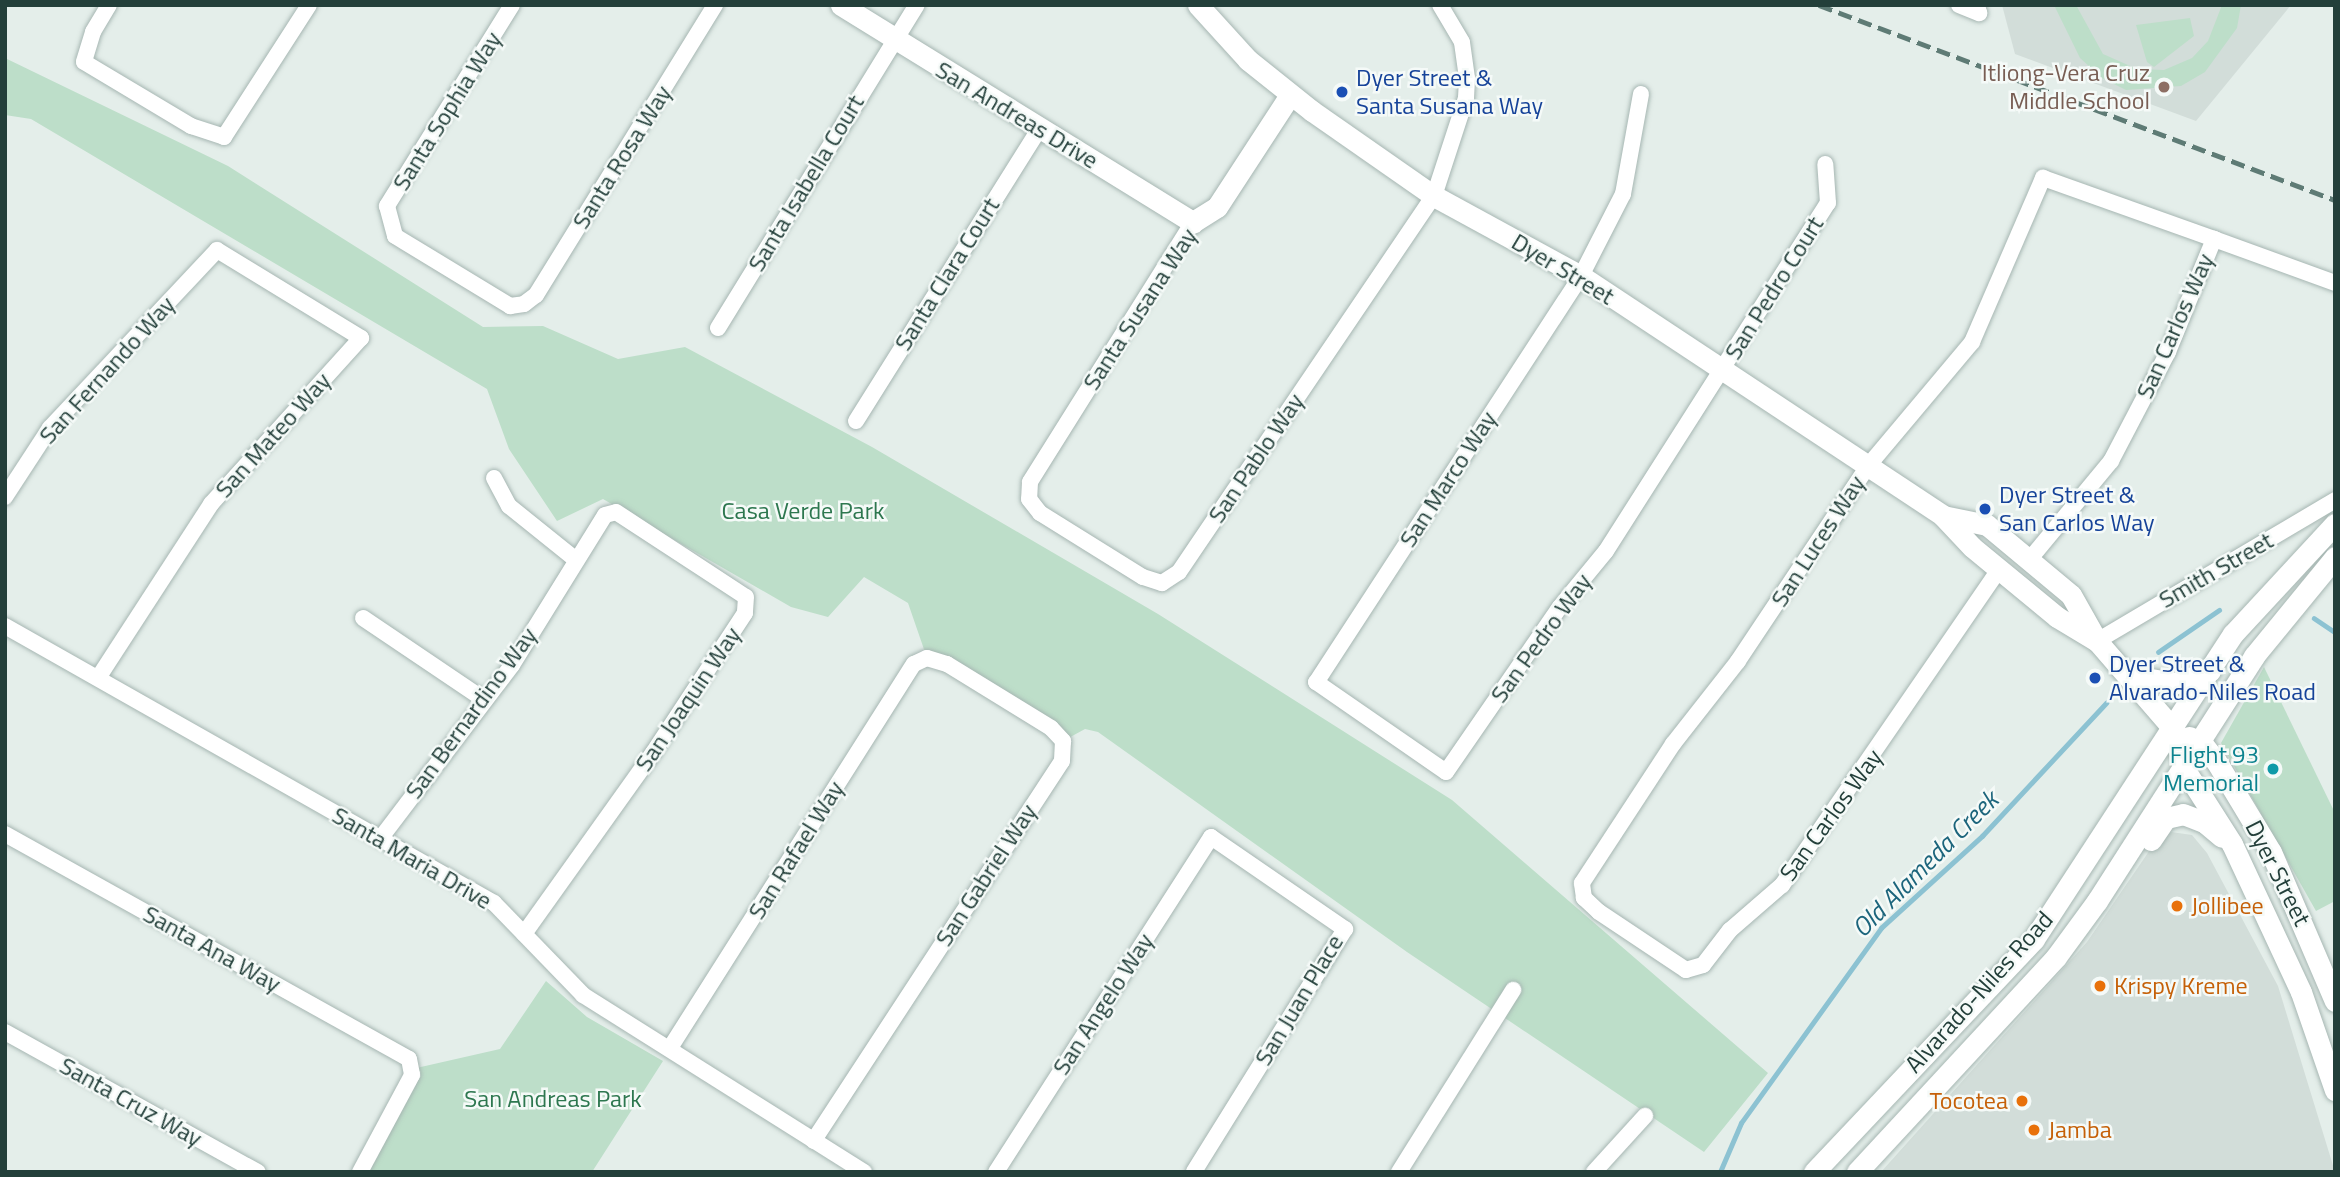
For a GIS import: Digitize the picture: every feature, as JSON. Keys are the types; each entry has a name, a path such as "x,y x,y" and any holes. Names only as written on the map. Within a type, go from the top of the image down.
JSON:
{"main road":[{"name":"San Andreas Drive","path":"841,5 892,39 1193,222"},
{"name":"Dyer Street","path":"1198,5 1248,60 1290,95 1434,195 1581,276 1943,516 2057,617 2097,641"},
{"name":"Santa Susana Way","path":"1193,222 1217,207 1290,95"},
{"name":"Dyer Street","path":"1943,516 1987,525 2030,559 2071,595 2097,641 2174,730 2201,742 2232,784 2271,852 2335,1001"},
{"name":"Smith Street","path":"2174,730 2238,628 2335,524"},
{"path":"2201,742 2255,656 2335,557"},
{"path":"2127,675 2175,683 2210,671"},
{"name":"Dyer Street","path":"2174,730 2183,767 2232,844 2301,992 2335,1090"},
{"name":"Alvarado-Niles Road","path":"1814,1172 2034,939 2174,730"},
{"name":"Alvarado-Niles Road","path":"1857,1172 2056,957 2097,901 2201,742"},
{"path":"2097,901 2120,884 2166,818 2192,816 2232,844"}],"street":[{"path":"109,5 93,32 84,62 191,126 224,137 309,5"},
{"name":"Santa Sophia Way","path":"512,5 387,206 395,236 510,306 524,304"},
{"name":"Santa Rosa Way","path":"524,304 536,295 715,5"},
{"name":"Santa Isabella Court","path":"718,328 892,39 917,5"},
{"path":"1434,195 1466,98 1462,42 1440,5"},
{"path":"1959,5 1979,13 1978,5"},
{"name":"San Marco Way","path":"1316,682 1581,276 1623,194 1641,94"},
{"name":"Santa Clara Court","path":"856,421 1040,128"},
{"name":"San Pedro Court","path":"1721,370 1828,203 1825,164"},
{"name":"San Carlos Way","path":"2030,559 2111,461 2168,352 2214,239 2043,178"},
{"name":"San Luces Way","path":"1584,898 1583,883 1673,744 1738,661 1868,466 1972,342 2043,178"},
{"name":"San Pablo Way","path":"1029,499 1040,513 1143,577 1162,583 1179,572 1434,195"},
{"name":"Santa Susana Way","path":"1029,499 1030,482 1193,222"},
{"path":"2214,239 2335,283"},
{"name":"San Fernando Way","path":"5,497 50,428 217,250"},
{"name":"San Mateo Way","path":"98,678 211,505 361,338 217,250"},
{"name":"San Pedro Way","path":"1316,682 1446,772 1560,607 1606,551 1721,370"},
{"path":"494,478 509,506 575,559"},
{"name":"Smith Street","path":"2097,641 2335,500"},
{"name":"San Joaquin Way","path":"524,934 653,753 745,613 746,597 616,512 605,515"},
{"name":"San Bernardino Way","path":"380,839 483,699 512,665 575,559 605,515"},
{"name":"San Carlos Way","path":"1584,898 1599,912 1686,970 1703,965 1730,930 1782,885 2000,568"},
{"path":"363,618 483,699"},
{"name":"Santa Maria Drive","path":"5,626 494,903 583,995 864,1172"},
{"name":"San Rafael Way","path":"670,1048 915,664 927,658"},
{"name":"San Gabriel Way","path":"813,1140 1062,761 1063,741 1051,728 947,664 927,658"},
{"name":"Santa Ana Way","path":"5,834 409,1059 412,1069 360,1172"},
{"name":"San Angelo Way","path":"996,1172 1211,837"},
{"name":"San Juan Place","path":"1194,1172 1345,929 1211,837"},
{"path":"1399,1172 1513,990"},
{"name":"Santa Cruz Way","path":"5,1032 258,1172"},
{"path":"1594,1172 1645,1116"}],"shaded area":[{"name":"Itliong-Vera Cruz Middle School","path":"2002,5 2291,5 2196,121 2015,54"},
{"path":"2171,832 2192,835 2207,853 2278,986 2335,1172 1881,1172 2087,942 2156,841"}],"green space":[{"path":"2054,5 2076,5 2103,54 2137,69 2164,70 2192,58 2208,41 2222,5 2241,5 2237,28 2205,72 2181,86 2126,90 2102,78 2080,58"},
{"path":"2190,18 2194,36 2154,67 2147,62 2136,25"},
{"name":"Casa Verde Park","path":"5,58 228,166 483,327 543,326 618,359 685,347 872,447 1158,614 1452,800 1768,1073 1704,1152 1407,952 1098,732 1085,729 1063,741 927,658 908,603 864,577 828,617 791,607 603,499 557,521 509,449 487,389 31,119 5,115"},
{"path":"2264,667 2335,813 2335,901 2316,911 2221,743"},
{"name":"San Andreas Park","path":"546,981 587,1017 663,1061 592,1172 360,1172 412,1069 500,1049"}],"waterway":[{"name":"Old Alameda Creek","path":"2158,652 2219,610"},
{"name":"Old Alameda Creek","path":"2314,618 2335,632"},
{"name":"Old Alameda Creek","path":"1720,1172 1741,1123 1881,928 1982,836 2106,703"}],"railway":[{"path":"1819,5 2335,200"}],"place":[{"name":"Itliong-Vera Cruz Middle School","path":"2164,87"},
{"name":"Dyer Street & Santa Susana Way","path":"1342,92"},
{"name":"Dyer Street & San Carlos Way","path":"1985,509"},
{"name":"Dyer Street & Alvarado-Niles Road","path":"2095,678"},
{"name":"Flight 93 Memorial","path":"2273,769"},
{"name":"Jollibee","path":"2177,906"},
{"name":"Krispy Kreme","path":"2100,986"},
{"name":"Tocotea","path":"2022,1101"},
{"name":"Jamba","path":"2034,1130"}]}
